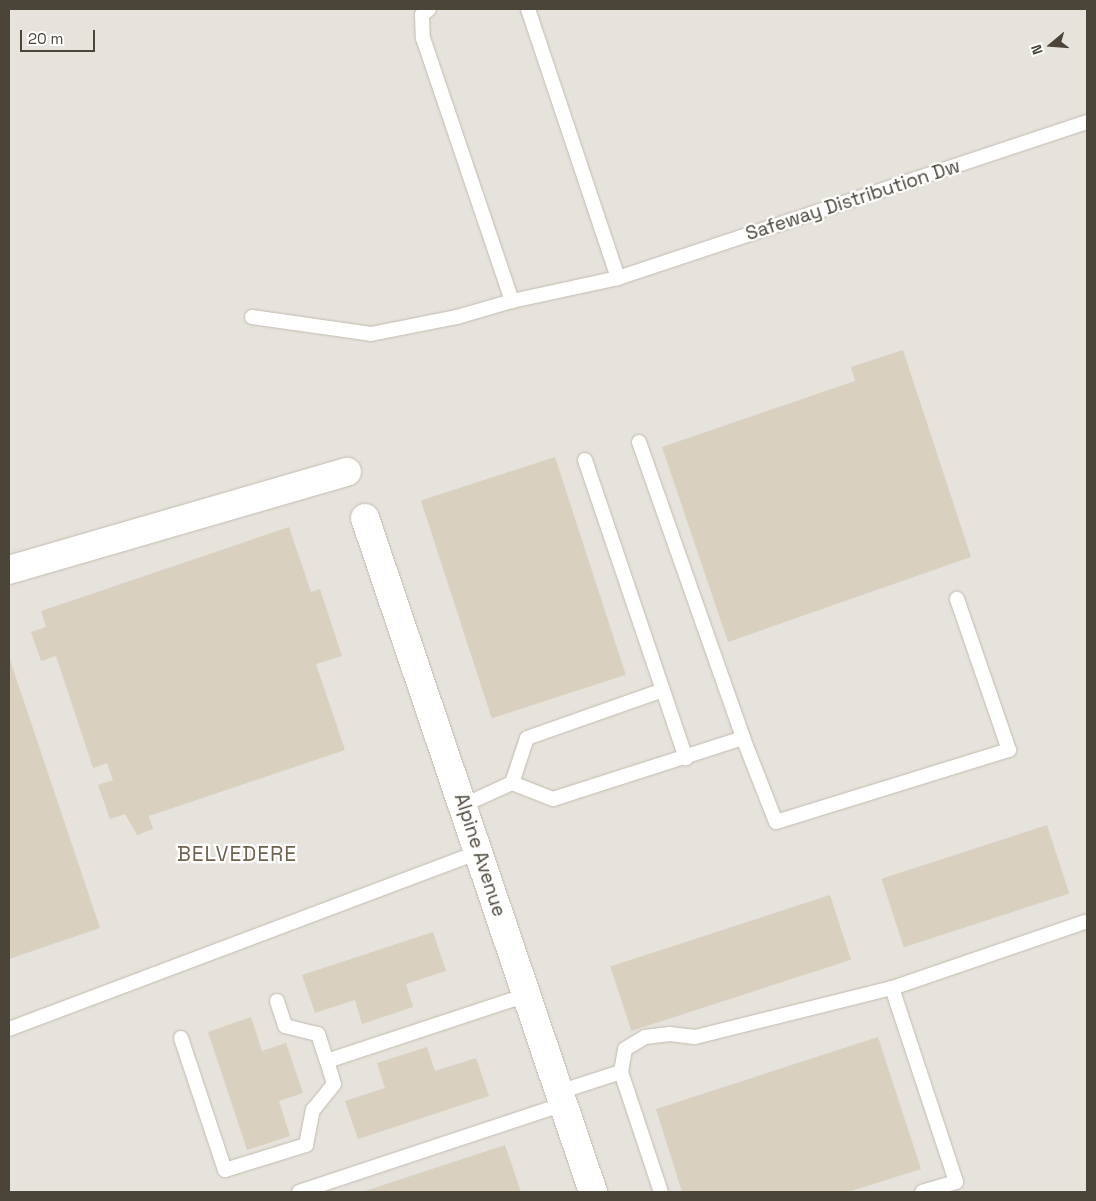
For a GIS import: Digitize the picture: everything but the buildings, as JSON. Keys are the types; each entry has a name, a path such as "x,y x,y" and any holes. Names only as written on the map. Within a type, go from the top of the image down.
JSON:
{"street":[{"path":"9,570 347,472"},
{"name":"Alpine Avenue","path":"365,518 464,805 593,1192"}],"lane":[{"path":"429,9 422,15 424,38 512,301"},
{"path":"528,9 618,278"},
{"name":"Safeway Distribution Dw","path":"252,317 371,334 457,317 512,301 618,278 1087,122"},
{"path":"640,442 743,738 776,822 1009,750 957,599"},
{"path":"585,460 686,758"},
{"path":"464,805 512,783 528,738 663,690"},
{"path":"512,783 553,799 686,758 743,738"},
{"path":"9,1029 479,852"},
{"path":"661,1192 622,1072 625,1048 645,1038 670,1034 694,1037 892,988 1085,922"},
{"path":"892,988 956,1182 922,1192"},
{"path":"327,1061 526,994"},
{"path":"181,1038 226,1170 306,1145 314,1110 334,1084 318,1034 285,1026 277,1001"},
{"path":"299,1192 561,1098 622,1072"}],"shaded area":[{"path":"9,9 1087,9 1087,1192 9,1192"}],"district":[{"name":"BELVEDERE","path":"237,854"}]}
